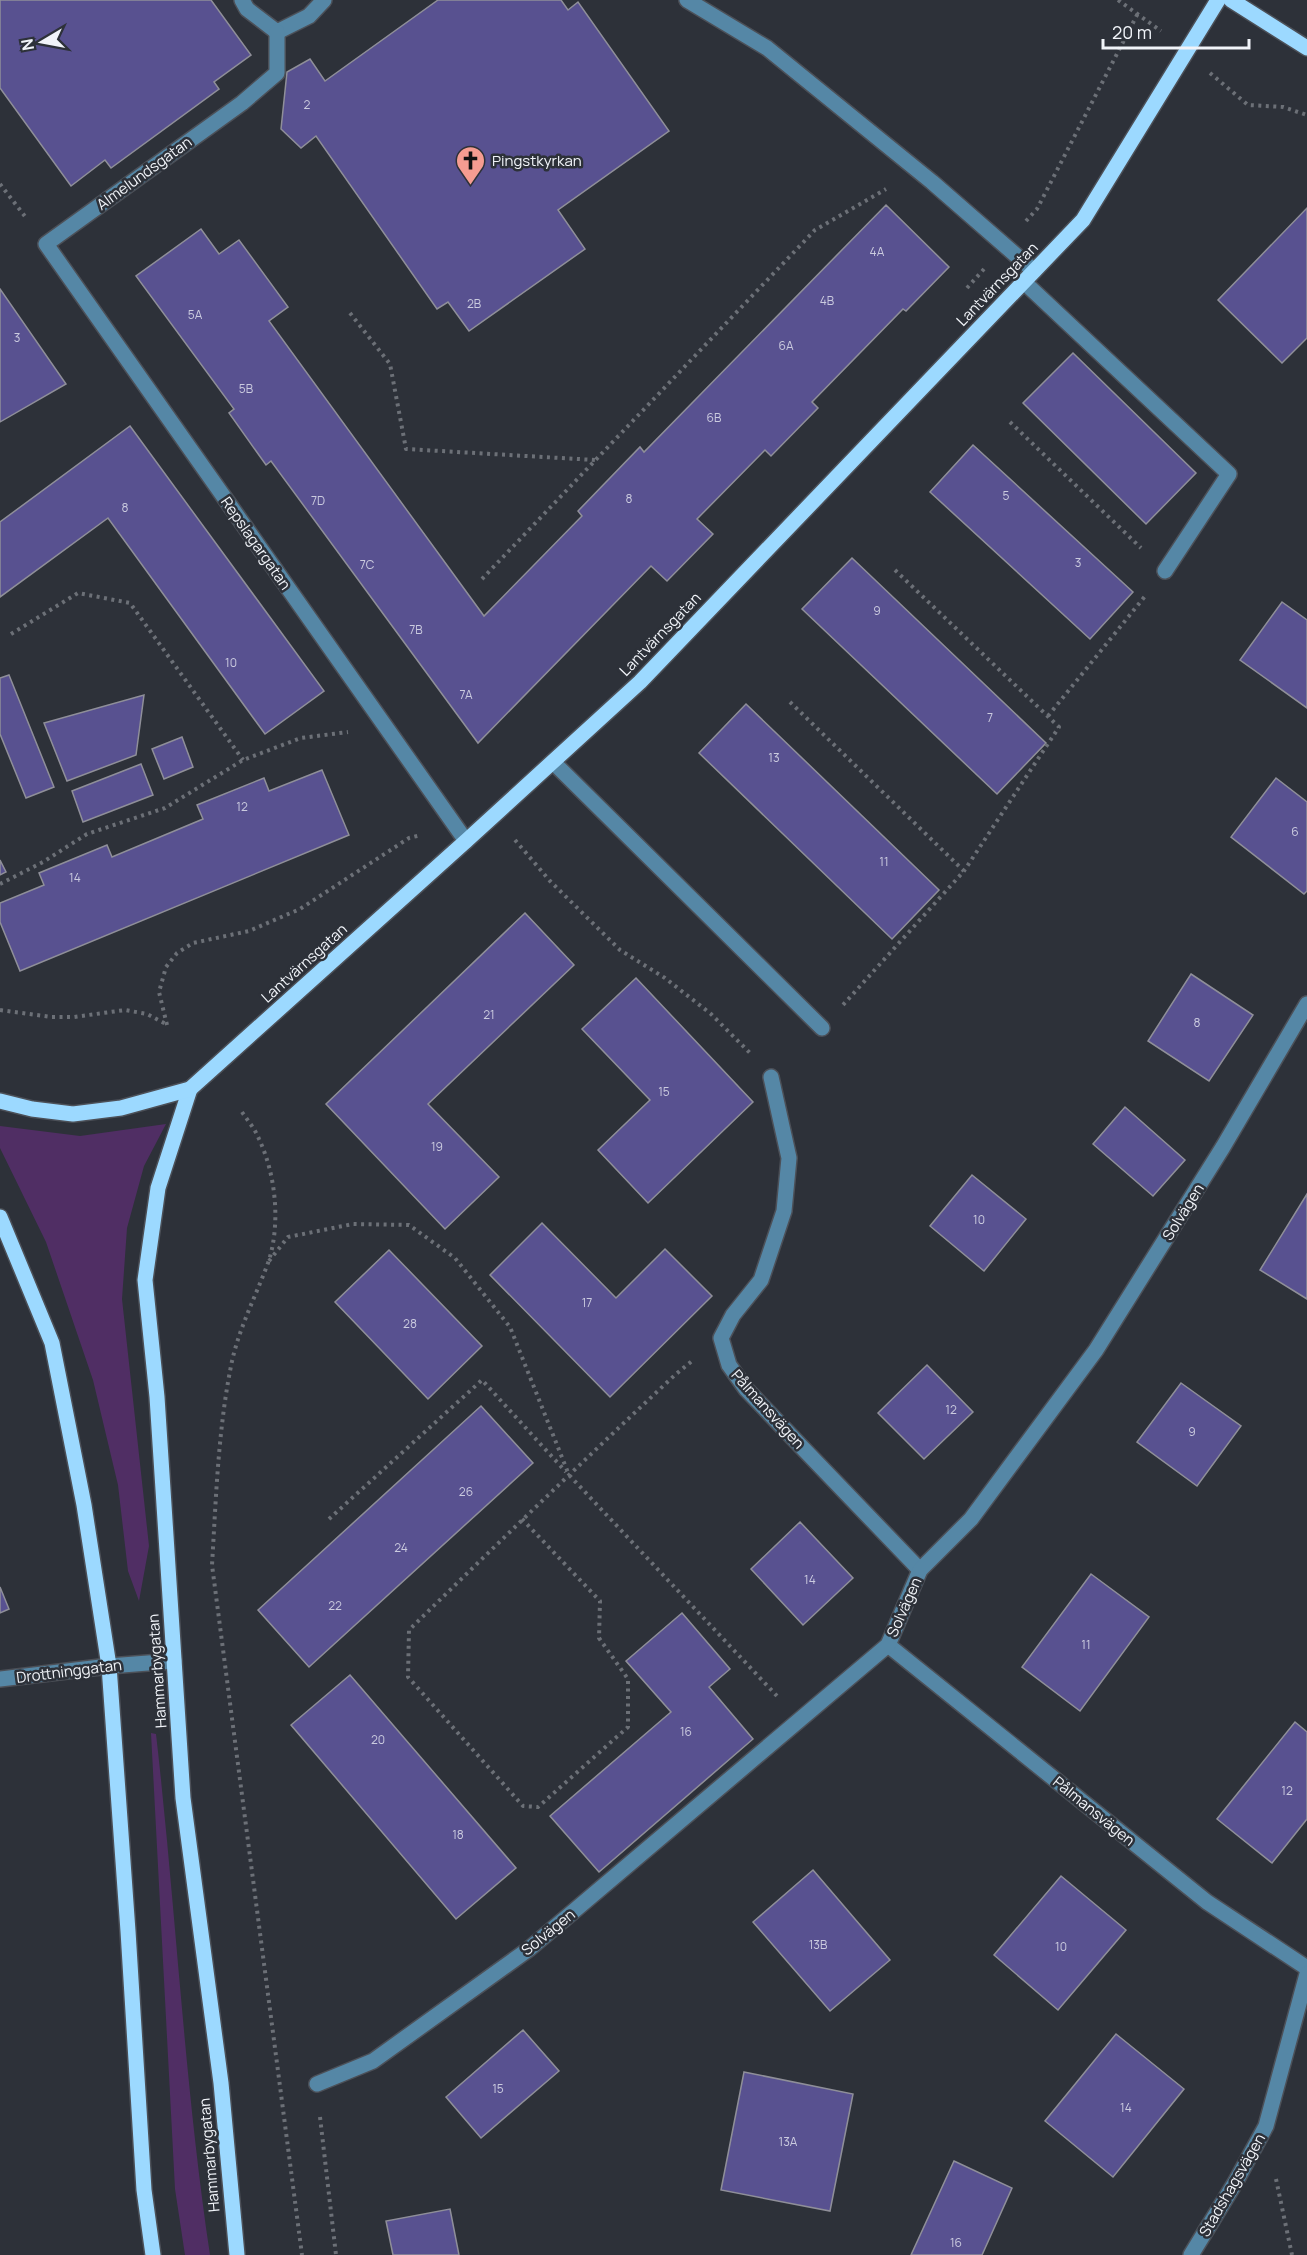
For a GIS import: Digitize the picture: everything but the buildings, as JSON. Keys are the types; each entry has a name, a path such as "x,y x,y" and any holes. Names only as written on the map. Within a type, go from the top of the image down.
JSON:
{"main road":[{"name":"Lantvärnsgatan","path":"0,1101 33,1109 74,1114 121,1108 190,1089 466,841 640,682 1083,220 1218,0"},
{"path":"1231,0 1307,48"},
{"name":"Hammarbygatan","path":"190,1089 158,1188 146,1280 157,1397 183,1798 221,2084 237,2255"},
{"path":"0,1217 52,1343 84,1505 109,1666 128,1920 144,2190 153,2255"}],"street":[{"path":"242,0 247,9 277,32 309,16 324,0"},
{"path":"687,0 767,48 918,170 1005,245 1029,277 1229,474 1165,571"},
{"name":"Almelundsgatan","path":"46,244 242,102 277,73 277,32"},
{"name":"Repslagargatan","path":"46,244 466,841"},
{"path":"553,762 822,1028"},
{"name":"Solvägen","path":"317,2084 372,2061 529,1948 888,1645 920,1570 971,1519 1096,1350 1223,1148 1307,1004"},
{"path":"721,1338 733,1315 761,1280 784,1211 789,1158 771,1077"},
{"name":"Pålmansvägen","path":"721,1338 729,1365 746,1389 920,1570"},
{"name":"Pålmansvägen","path":"888,1645 1207,1902 1307,1968"},
{"name":"Drottninggatan","path":"0,1679 174,1660"},
{"name":"Stadshagsvägen","path":"1191,2255 1266,2126 1307,1974"}],"path":[{"path":"967,289 1037,209 1138,13 1118,0"},
{"path":"1248,105 1283,107 1307,115"},
{"path":"482,579 815,230 918,170"},
{"path":"0,184 46,244"},
{"path":"350,314 390,364 406,449 596,460"},
{"path":"1010,422 1165,571 1048,716"},
{"path":"822,1028 964,871 1059,727 896,570"},
{"path":"11,634 78,593 130,603 243,760"},
{"path":"790,702 964,871"},
{"path":"0,884 43,862 87,834 165,808 243,760 302,738 358,730"},
{"path":"0,1010 52,1017 74,1017 125,1010 147,1014 167,1025 159,986 166,966 177,953 194,944 249,931 300,909 409,838 433,833 450,818"},
{"path":"510,834 550,881 620,950 665,978 711,1014 771,1077"},
{"path":"242,1112 259,1138 270,1168 274,1199 274,1230 268,1261 246,1315 231,1366 220,1450 212,1565 302,2255"},
{"path":"268,1261 288,1237 353,1224 409,1225 455,1258 510,1327 569,1474"},
{"path":"522,1519 600,1601 599,1638 628,1678 628,1727 538,1807 523,1806 408,1677 409,1630 522,1519 569,1474 676,1374 721,1338"},
{"path":"329,1520 482,1380 799,1720"},
{"path":"317,2084 336,2255"},
{"path":"1266,2126 1292,2255"}],"shaded area":[{"path":"166,1124 144,1166 127,1228 122,1299 149,1546 139,1601 128,1571 118,1485 93,1380 46,1242 0,1148 0,1126 80,1136"},
{"path":"151,1733 156,1734 193,2125 210,2255 185,2255 175,2189"}],"place":[{"name":"Pingstkyrkan","path":"471,186"}]}
